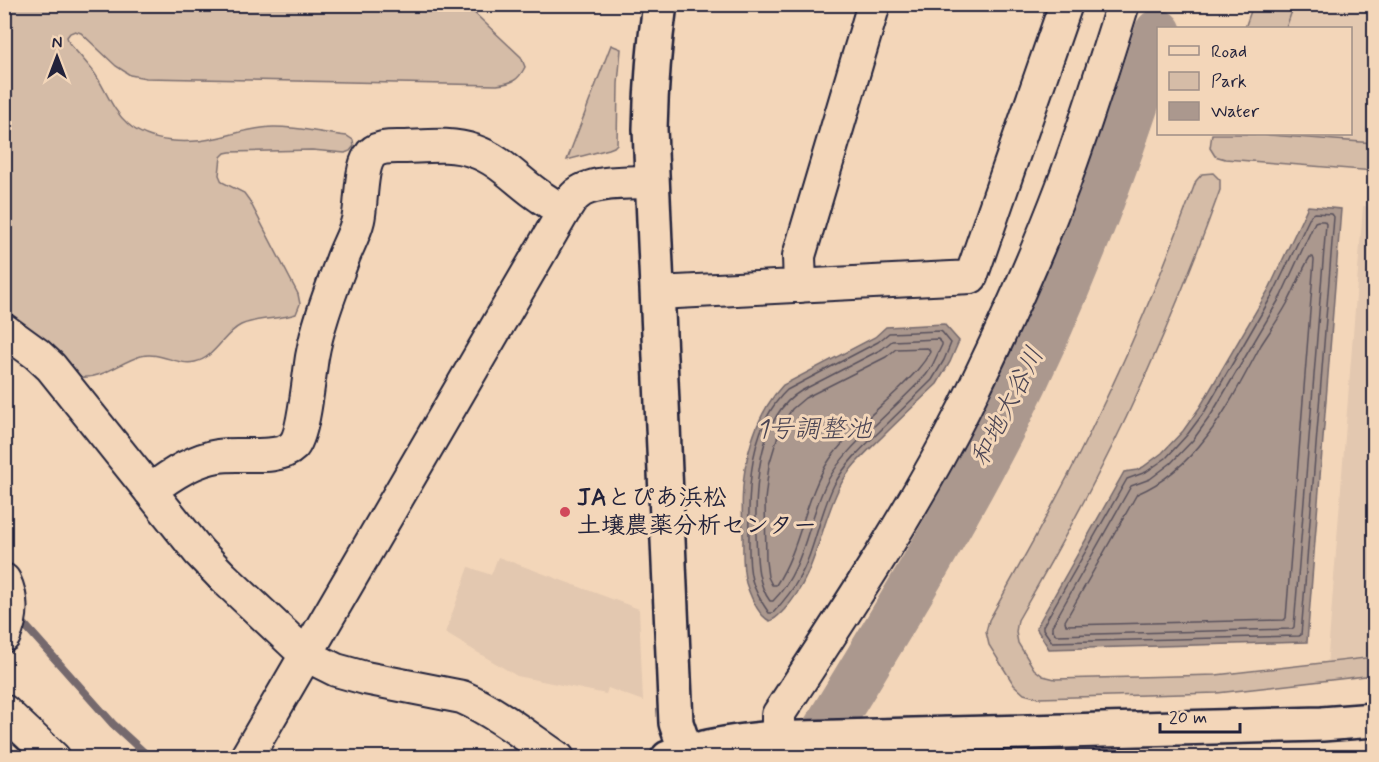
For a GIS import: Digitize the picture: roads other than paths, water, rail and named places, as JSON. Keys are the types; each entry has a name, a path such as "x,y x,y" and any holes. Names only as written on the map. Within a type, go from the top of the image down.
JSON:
{"street":[{"path":"660,4 654,42 650,129 677,755 726,743 780,739 1322,724 1374,720"},
{"path":"800,286 799,256 874,4"},
{"path":"657,293 971,278 1066,4"},
{"path":"780,739 777,715 873,570 904,518 990,355 1063,186 1123,4"},
{"path":"150,491 189,465 204,459 220,455 283,453 294,445 300,434 318,328 358,220 365,164 369,155 376,150 386,147 453,146 473,151 493,159 540,197 564,211"},
{"path":"246,758 564,211 576,195 591,186 652,182"},
{"path":"4,330 51,367 210,564 306,655 336,670 365,678 462,697 482,707 558,758"},
{"path":"4,580 10,593 12,610 4,636"},
{"path":"4,711 54,758"}],"water":[{"path":"1308,206 1341,209 1307,642 1049,649 1036,628 1124,472 1143,467 1162,453 1183,431 1200,407 1269,289"},
{"name":"1号調整池","path":"944,324 959,341 950,362 937,384 848,473 832,504 803,582 795,597 784,610 770,621 762,615 752,599 746,583 743,560 742,498 745,469 752,439 765,410 783,385 875,337 886,327"}],"waterway":[{"name":"和地大谷川","path":"809,758 956,512 1001,428 1047,332 1088,234 1125,134 1157,36"},
{"path":"24,624 113,724 150,758"}],"place":[{"name":"JAとぴあ浜松 土壌農薬分析センター","path":"565,512"}]}
